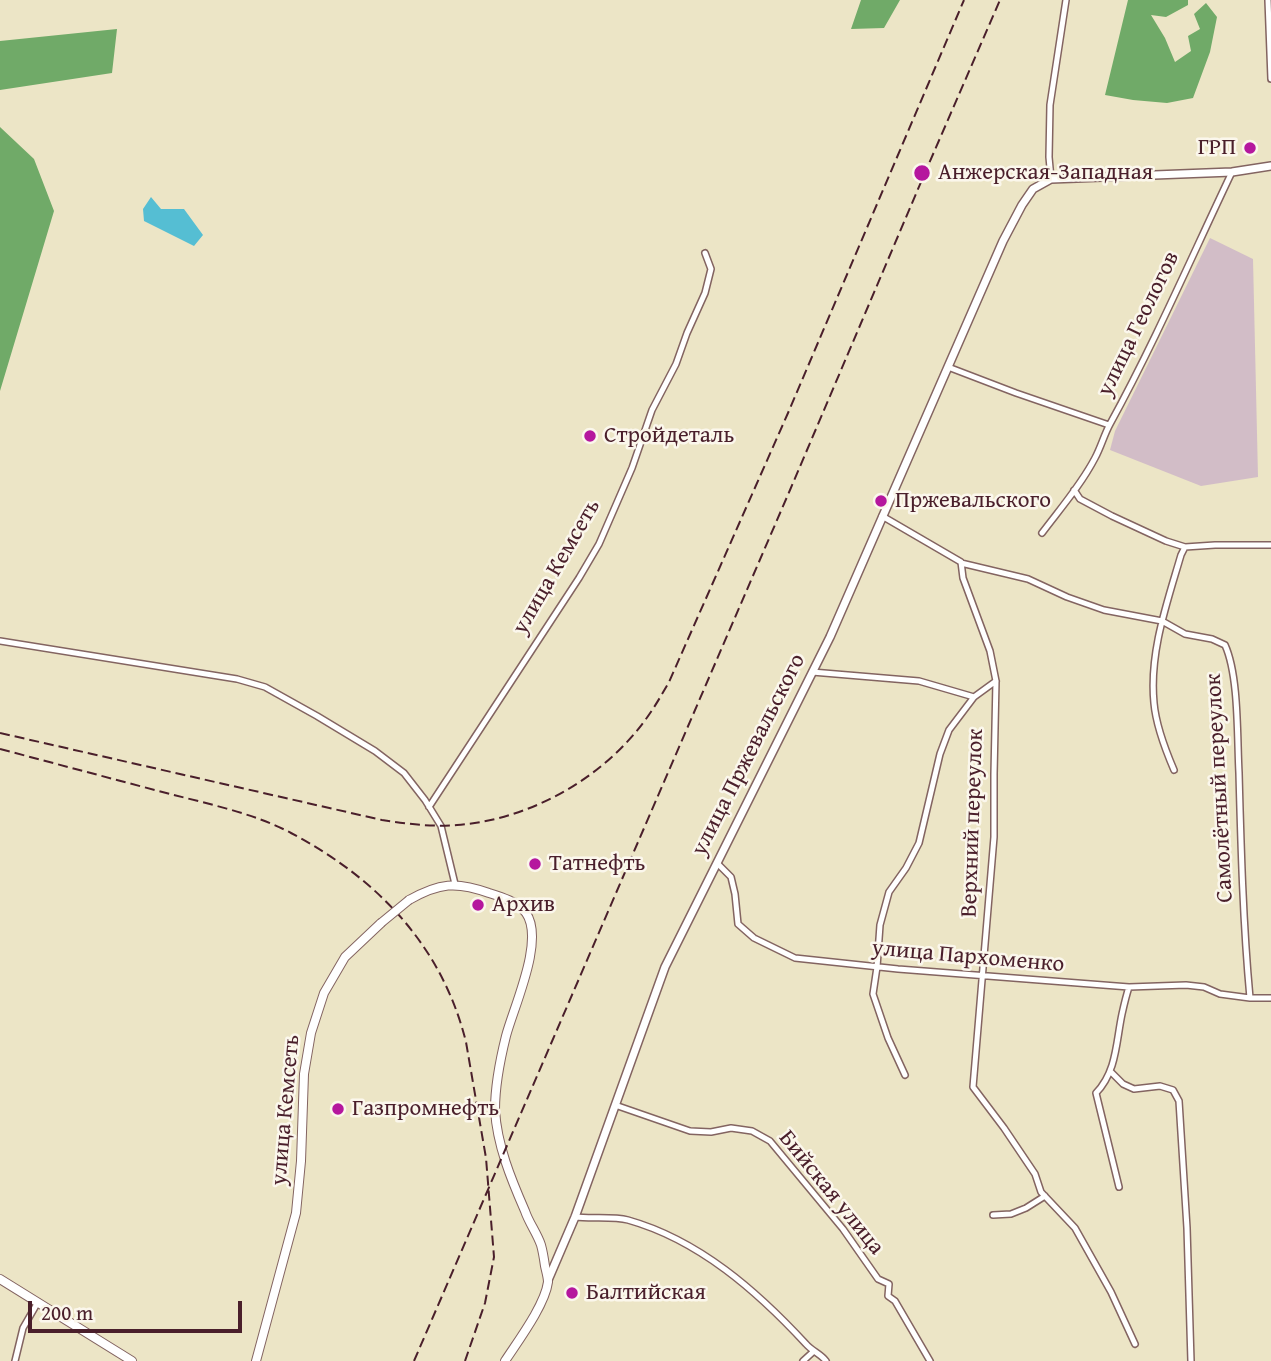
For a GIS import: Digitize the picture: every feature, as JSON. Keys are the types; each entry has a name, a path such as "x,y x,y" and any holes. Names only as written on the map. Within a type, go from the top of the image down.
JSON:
{"main road":[{"name":"улица Кемсеть","path":"256,1361 296,1213 304,1074 311,1032 324,993 345,957 381,923 409,900 441,885 455,884"},
{"path":"455,884 511,901 524,911 533,930 530,956 503,1049 496,1116 499,1142 526,1214 541,1244 548,1280"},
{"path":"0,1279 132,1361"},
{"name":"улица Пржевальского","path":"505,1361 538,1308 548,1280"}],"street":[{"path":"1066,0 1050,105 1051,179 1232,172 1271,166"},
{"path":"1268,0 1271,79"},
{"name":"улица Геологов","path":"1042,533 1095,458 1160,328 1232,172"},
{"name":"улица Пржевальского","path":"548,1280 575,1217 665,967 830,637 1003,241 1022,205 1034,189 1051,179"},
{"name":"улица Кемсеть","path":"429,807 599,544 632,468 652,410 677,364 705,293 711,269 705,253"},
{"path":"948,367 1110,425"},
{"path":"1074,490 1080,499 1112,516 1185,547 1271,545"},
{"name":"Самолётный переулок","path":"882,516 961,562 1028,579 1104,610 1162,621 1185,634 1212,639 1225,645 1230,656 1235,696 1244,930 1250,998"},
{"name":"Самолётный переулок","path":"1174,771 1154,704 1154,663 1162,621 1185,547"},
{"path":"905,1075 888,1038 873,994 880,925 889,892 919,843 948,730 974,697 996,681 990,651 963,578 961,562"},
{"path":"0,641 237,678 265,687 317,716 404,773 441,826 455,884"},
{"path":"812,672 919,681 974,697"},
{"name":"Верхний переулок","path":"996,681 994,836 973,1087 1035,1174 1041,1192 1075,1228 1111,1292 1135,1344"},
{"name":"улица Пархоменко","path":"717,863 731,877 738,924 754,938 795,958 1129,987 1186,985 1250,998 1271,998"},
{"path":"1119,1187 1096,1093 1110,1071 1117,1053 1129,987"},
{"path":"1110,1071 1123,1084 1134,1089 1160,1086 1173,1090 1179,1101 1187,1228 1191,1361"},
{"name":"Бийская улица","path":"615,1105 690,1130 711,1132 731,1128 752,1131 770,1141 844,1228 878,1279 889,1284 888,1296 895,1301 930,1361"},
{"path":"993,1215 1011,1214 1045,1196"},
{"path":"575,1217 625,1219 664,1232 706,1255 788,1324 809,1348 826,1361"},
{"path":"16,1361 23,1328 38,1302"},
{"path":"803,1361 814,1351"}],"shaded area":[{"path":"1210,238 1253,259 1258,477 1201,486 1110,450 1115,431"}],"green space":[{"path":"861,0 900,0 884,28 851,29"},
{"path":"1128,0 1188,0 1188,5 1166,17 1151,15 1175,62 1191,51 1188,36 1200,29 1194,14 1206,3 1217,17 1210,52 1193,98 1167,103 1105,95"},
{"path":"117,29 112,73 0,90 0,41"},
{"path":"0,127 34,159 54,211 0,391"}],"water":[{"path":"151,197 161,209 184,209 203,235 194,246 144,221 143,209"}],"railway":[{"path":"0,733 382,820 419,825 457,825 510,815 536,806 584,779 626,744 647,718 669,682 788,413 964,0"},
{"path":"414,1361 1000,0"},
{"path":"0,749 232,810 277,826 323,851 352,872 402,919 423,946 441,975 466,1042 486,1158 494,1257 485,1303 465,1361"}],"place":[{"name":"ГРП","path":"1250,148"},
{"name":"Анжерская-Западная","path":"922,173"},
{"name":"Стройдеталь","path":"590,436"},
{"name":"Пржевальского","path":"881,501"},
{"name":"Татнефть","path":"535,864"},
{"name":"Архив","path":"478,905"},
{"name":"Газпромнефть","path":"338,1109"},
{"name":"Балтийская","path":"572,1293"}]}
